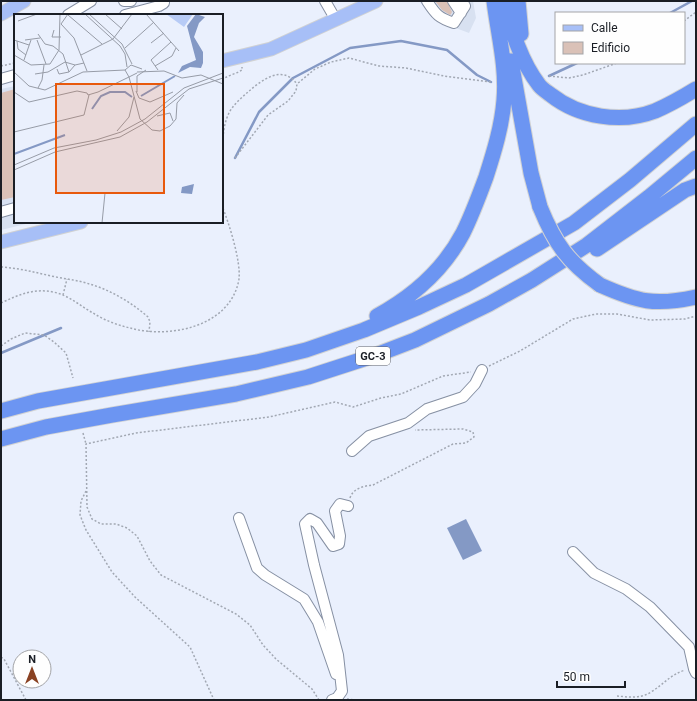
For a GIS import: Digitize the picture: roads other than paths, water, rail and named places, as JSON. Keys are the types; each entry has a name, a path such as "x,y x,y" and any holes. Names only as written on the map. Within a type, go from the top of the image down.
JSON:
{"highway":[{"path":"487,1 503,15 531,173 540,207 547,226 559,246 571,261 600,285 622,295 646,301 673,302 696,297"},
{"path":"494,1 503,15 525,63 540,87 561,103 581,111 606,117 630,117 655,111 696,90"},
{"path":"497,1 502,22 503,15"},
{"path":"518,1 525,63"},
{"path":"306,350 328,335 376,317 397,305 432,275 449,254 462,234 474,210 501,126 504,100 503,15"},
{"name":"GC-3","path":"1,411 38,401 257,362 306,350 364,330 466,285 574,223 630,180 696,124"},
{"name":"GC-3","path":"1,439 46,427 243,392 308,377 376,355 414,340 495,301 532,280 587,245 696,158"},
{"path":"414,340 491,313 596,250 685,190 696,186"}],"main road":[{"path":"1,14 24,1"},
{"path":"223,61 271,50 376,1"},
{"path":"1,242 77,223"}],"street":[{"path":"70,14 91,1"},
{"path":"124,1 131,1"},
{"path":"129,14 159,6 164,3 164,1"},
{"path":"325,1 336,20"},
{"path":"427,1 436,14 442,19 454,23 465,6 462,1"},
{"path":"453,1 461,13"},
{"path":"1,79 14,75"},
{"path":"1,212 14,208"},
{"path":"352,451 369,436 408,423 427,409 463,397 475,384 482,370"},
{"path":"332,700 337,698 342,690 338,655 314,565 305,524 310,519 317,523 334,546 339,544 340,536 334,511 340,504 348,506"},
{"path":"240,518 257,568 265,575 304,599 318,622 342,690"},
{"path":"573,552 594,573 626,590 650,607 689,648 695,671"}],"water":[{"path":"466,519 482,551 463,560 447,528"}],"waterway":[{"path":"672,12 692,1"},
{"path":"235,158 259,112 293,78 350,48 401,41 447,50 477,75 491,82"},
{"path":"549,76 575,64"},
{"path":"1,353 61,328"}]}
